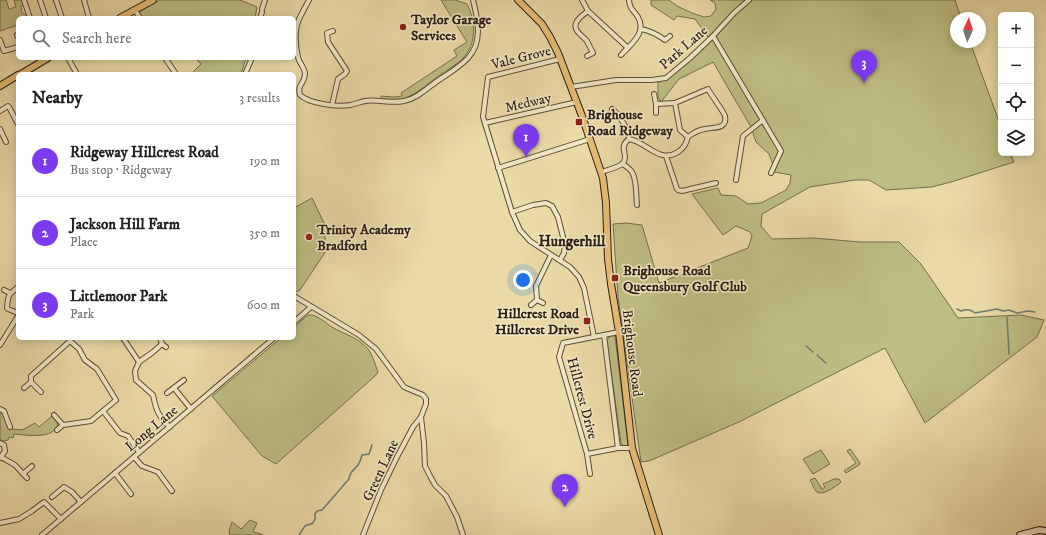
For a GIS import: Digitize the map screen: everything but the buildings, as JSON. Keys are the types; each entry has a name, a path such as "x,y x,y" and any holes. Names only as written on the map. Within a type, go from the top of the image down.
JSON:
{"main road":[{"path":"124,16 153,0"},
{"name":"Brighouse Road","path":"518,0 542,24 550,37 571,86 603,178 606,203 608,259 619,332 632,448 659,535"},
{"path":"30,72 45,60"},
{"path":"0,86 16,77"}],"street":[{"path":"24,0 29,16"},
{"path":"40,0 45,16"},
{"path":"56,0 61,16"},
{"path":"84,0 88,16"},
{"path":"260,16 265,0"},
{"path":"309,0 296,25 298,61 305,74 304,79 299,86 300,95 307,99 332,105 350,105 368,101 397,103 409,100 456,68 468,58 475,45 478,24 473,0"},
{"path":"582,0 588,11 628,48"},
{"path":"622,55 638,38 641,28 640,21 632,10 629,0"},
{"name":"Park Lane","path":"571,86 616,80 652,80 666,78 690,58 734,13 749,0"},
{"path":"135,10 139,16"},
{"path":"587,56 593,53 584,37 578,32 576,22 588,11"},
{"path":"641,28 650,30 665,40 670,36"},
{"path":"327,34 332,30"},
{"path":"322,31 327,34"},
{"path":"327,34 328,42 346,71 345,74 338,79 332,105"},
{"path":"712,36 781,151 771,173"},
{"path":"0,40 4,51 16,48"},
{"name":"Vale Grove","path":"485,123 483,117 488,76 560,59"},
{"path":"69,60 76,72"},
{"path":"166,60 175,72"},
{"path":"246,72 251,60"},
{"path":"629,139 634,140 661,155 671,156 684,149 688,137 694,133 706,128 718,128 723,126 725,122 725,116 708,90 675,103 656,104"},
{"path":"654,94 656,112"},
{"name":"Medway","path":"485,123 577,102"},
{"path":"675,103 680,130 688,137"},
{"path":"0,111 8,106 16,120"},
{"path":"615,110 625,126 629,139"},
{"path":"736,180 743,136 763,120"},
{"path":"485,123 512,212 520,230 530,241 570,267 579,277 584,288 594,336"},
{"path":"0,129 6,142"},
{"path":"498,168 590,139"},
{"path":"622,164 624,160 623,147 625,142 629,139"},
{"path":"666,156 678,190 682,191 716,183"},
{"path":"601,172 622,164"},
{"path":"622,164 634,175 637,205"},
{"path":"512,212 533,205 546,203 552,206 558,218 565,245 564,253 560,260"},
{"path":"531,306 536,300 536,286 551,255"},
{"path":"16,288 10,293 8,299 8,309 16,312"},
{"path":"4,290 10,293"},
{"path":"296,297 359,335 376,349 404,387 423,395 426,399 426,404 421,417 425,466 435,485 446,496 457,518 463,535"},
{"path":"536,300 543,303"},
{"path":"296,320 311,307"},
{"path":"0,345 16,319"},
{"name":"Hillcrest Drive","path":"590,474 587,454 559,357 563,343 619,332"},
{"name":"Hillcrest Drive","path":"604,335 618,448"},
{"path":"124,340 139,362"},
{"path":"161,340 164,345 139,362 135,371 136,380 154,395 155,406 161,419 170,427"},
{"name":"Long Lane","path":"42,535 272,340"},
{"path":"41,392 31,382 31,376 70,341 79,349 85,360 96,369 116,400 91,421 63,425 57,430"},
{"path":"167,393 184,380"},
{"path":"24,388 31,382"},
{"path":"174,388 191,409"},
{"path":"0,409 4,410 10,427"},
{"path":"103,411 120,433 128,436 140,452"},
{"path":"54,415 63,425"},
{"name":"Green Lane","path":"363,535 397,457 413,427 421,417"},
{"path":"0,443 4,445 5,451 0,458 15,465 27,478"},
{"name":"Hillcrest Drive","path":"587,454 618,448 632,448"},
{"path":"134,457 142,466 158,472 172,491"},
{"path":"23,474 32,466"},
{"path":"115,473 131,494"},
{"path":"52,497 64,487 72,492 81,502"},
{"path":"0,523 19,518 44,502 61,519"},
{"path":"1020,535 1039,530 1046,531"}],"green space":[{"path":"0,0 6,0 9,9 16,7 14,0 22,0 22,12 27,16 16,16 16,26 0,31"},
{"path":"160,0 240,0 257,7 255,16 141,16 139,12"},
{"path":"441,0 455,0 467,4 472,18 474,33 473,40 467,53 456,64 410,96 398,99 381,99 381,96 402,96 401,93 457,56 454,50 467,42"},
{"path":"651,0 669,0 677,6 704,17 711,16 716,9 715,3 710,0 955,0 959,12 950,12 950,48 972,48 998,119 998,156 1011,156 1014,162 932,187 886,190 869,180 855,180 810,187 762,214 761,226 772,239 814,238 860,242 899,242 921,264 958,318 1021,315 1044,320 1037,337 925,423 885,348 739,422 649,461 641,462 618,297 613,224 626,223 642,225 659,283 748,248 752,236 750,232 736,226 723,235 692,194 718,188 721,195 736,196 748,204 761,203 786,190 790,183 791,175 774,172 769,154 756,142 751,127 713,62 679,79 661,102 658,97 658,82 677,71 711,41 695,19 677,16 674,20 651,5"},
{"path":"197,60 245,60 242,72 193,72 201,64"},
{"name":"Trinity Academy Bradford","path":"312,198 324,223 326,251 300,290 296,292 296,207"},
{"path":"308,315 314,315 330,326 364,345 371,354 378,372 276,464 262,456 212,396 279,340 296,340 296,325"},
{"path":"612,335 615,336 628,444 626,446 622,445 621,443 607,341"},
{"path":"0,411 5,413 12,429 22,430 35,423 39,427 52,416 58,424 55,429 45,434 14,434 13,438 9,437 8,440 2,441 0,440"},
{"path":"850,449 860,463 846,473 844,471 856,463 847,451"},
{"path":"821,450 830,464 813,474 803,459"},
{"path":"815,478 822,489 825,487 823,484 834,479 839,479 841,482 828,491 819,493 815,490 810,480"},
{"path":"250,520 257,523 253,532 263,535 230,535 229,532 232,522 241,529"}],"waterway":[{"path":"957,309 961,311 970,310 975,313 997,309 1003,311 1009,310 1017,313 1028,311 1035,312"},
{"path":"1007,317 1009,354"},
{"path":"806,346 813,352"},
{"path":"817,355 826,363"},
{"path":"299,535 305,526 313,523 317,511 322,510 349,479 351,472 358,465 362,455 369,454 372,445"}],"place":[{"name":"Taylor Garage Services","path":"403,27"},
{"name":"Littlemoor Park","path":"864,83"},
{"name":"Brighouse Road Ridgeway","path":"579,122"},
{"name":"Ridgeway Hillcrest Road","path":"526,157"},
{"name":"Trinity Academy Bradford","path":"309,237"},
{"name":"Brighouse Road Queensbury Golf Club","path":"615,278"},
{"name":"Hillcrest Road Hillcrest Drive","path":"587,321"},
{"name":"Jackson Hill Farm","path":"565,507"}],"district":[{"name":"Hungerhill","path":"572,241"}]}
